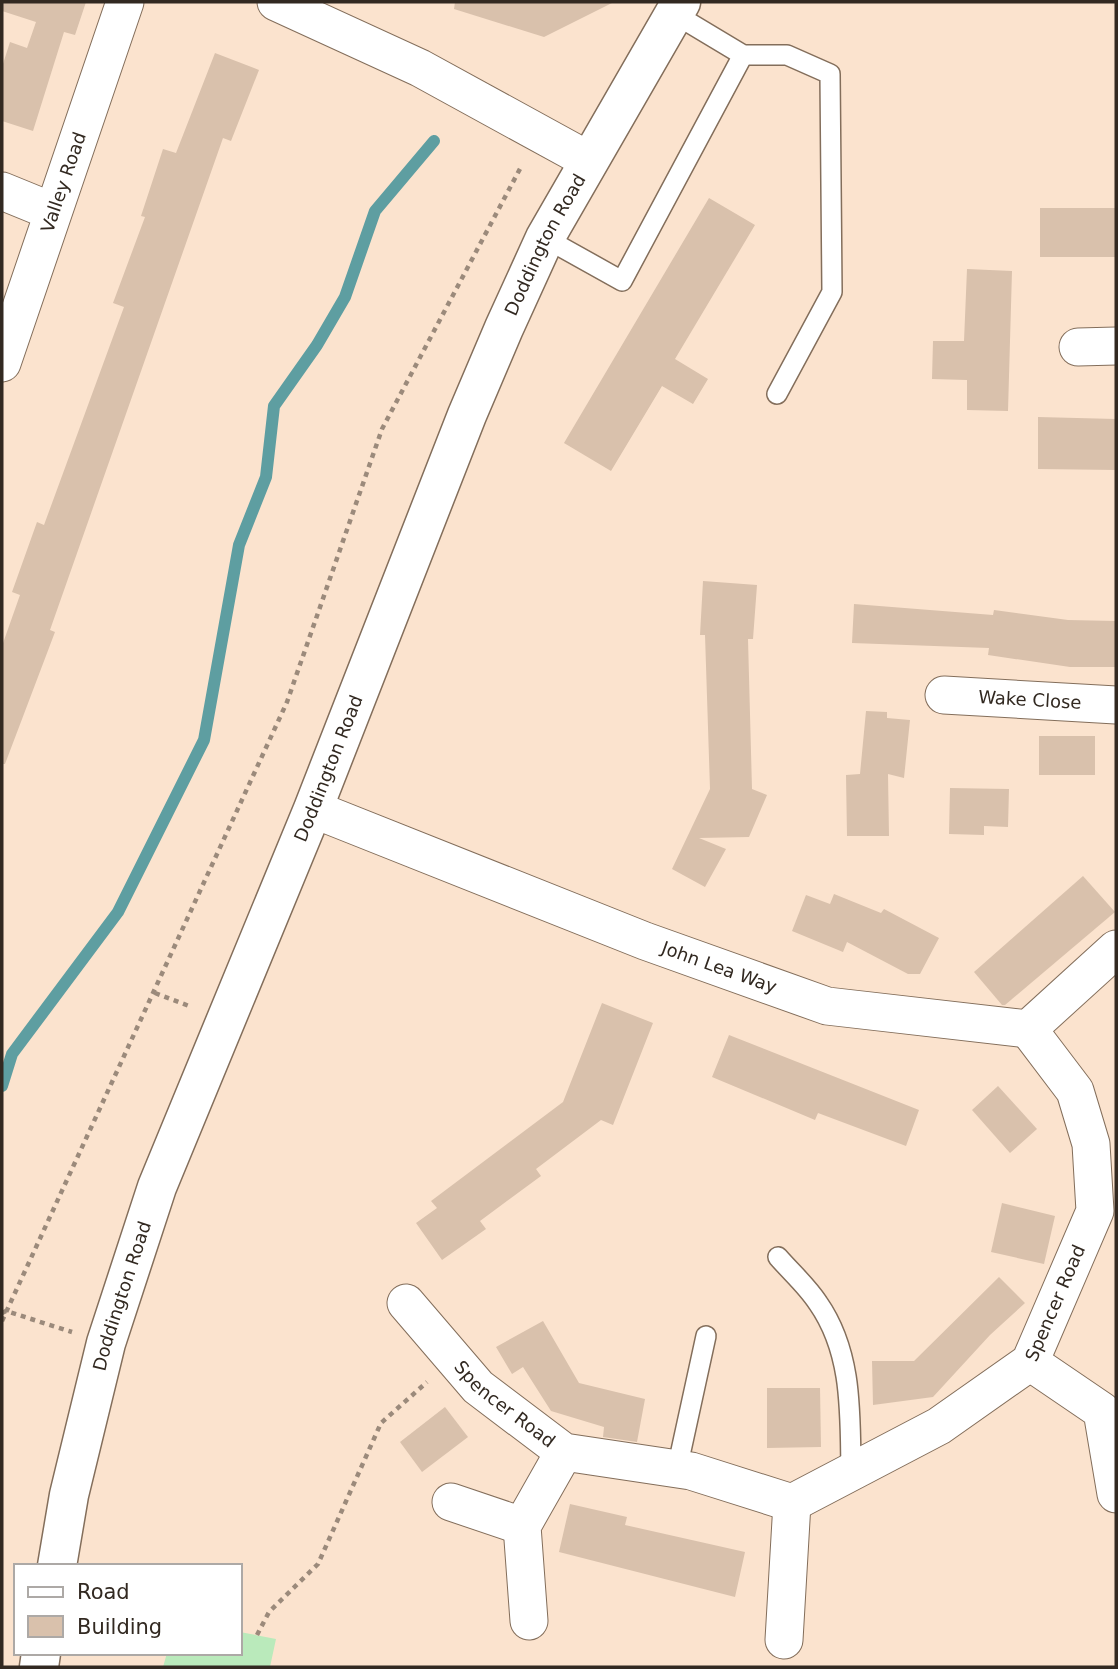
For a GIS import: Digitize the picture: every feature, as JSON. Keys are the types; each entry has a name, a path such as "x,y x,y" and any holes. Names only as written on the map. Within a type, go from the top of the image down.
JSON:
{"street":[{"name":"Valley Road","path":"2,363 51,211 125,2"},
{"path":"276,2 420,68 588,160"},
{"name":"Doddington Road","path":"57,1564 72,1482 106,1343 157,1186 313,809 467,415 545,238 677,7"},
{"path":"2,191 51,211"},
{"path":"1078,347 1116,346"},
{"name":"Wake Close","path":"944,695 1116,705"},
{"name":"John Lea Way","path":"313,809 645,941 827,1006 922,1019 1028,1029"},
{"path":"1028,1029 1116,949"},
{"name":"Spencer Road","path":"406,1303 478,1387 564,1452 677,1469 792,1503 939,1426 1030,1362 1106,1213 1091,1144 1075,1091 1028,1029"},
{"path":"1030,1362 1102,1411 1116,1494"},
{"path":"529,1621 522,1526 564,1452"},
{"path":"451,1502 522,1526"},
{"path":"784,1640 792,1503"}],"lane":[{"path":"677,7 743,55 787,55 830,74 832,292 777,394"},
{"path":"545,238 622,281 743,55"},
{"path":"778,1257 818,1303 839,1342 849,1394 851,1472"},
{"path":"677,1469 706,1336"}],"path":[{"path":"2,1321 287,702 382,429 538,133"},
{"path":"155,993 199,1010"},
{"path":"4,1312 106,1343"},
{"path":"257,1635 269,1612 318,1564 381,1423 454,1359"}],"green space":[{"path":"242,1632 276,1639 270,1667 163,1667 166,1655 242,1655"}],"building":[{"path":"2,2 86,2 75,35 64,32 33,131 2,121 2,67 10,42 27,48 36,22 2,11"},
{"path":"455,2 614,2 544,37 454,9"},
{"path":"215,53 259,70 231,141 223,138 50,630 55,632 5,764 2,764 2,646 20,595 12,592 37,522 44,525 124,307 113,303 145,217 141,216 163,149 176,153"},
{"path":"709,198 755,225 675,359 708,379 693,404 662,386 611,471 564,443"},
{"path":"1040,208 1116,208 1116,257 1040,257"},
{"path":"967,269 1012,271 1008,411 967,410 967,380 932,379 933,341 964,341"},
{"path":"1038,417 1116,419 1116,470 1038,469"},
{"path":"703,581 757,585 753,639 748,639 752,789 767,795 749,837 699,838 726,849 705,887 672,869 710,789 705,635 700,635"},
{"path":"854,604 993,615 994,610 1068,620 1116,621 1116,667 1070,667 988,655 989,648 852,643"},
{"path":"866,711 887,712 887,718 910,720 904,778 888,774 889,836 847,836 846,775 860,774"},
{"path":"1039,736 1095,736 1095,775 1039,775"},
{"path":"950,788 1009,789 1008,827 984,826 984,835 949,834"},
{"path":"1083,876 1115,912 1002,1005 974,972"},
{"path":"834,894 881,913 884,909 939,938 920,974 908,974 847,942 843,952 792,931 806,895 830,904"},
{"path":"602,1003 653,1023 613,1125 601,1120 536,1169 541,1176 480,1221 486,1229 442,1260 416,1223 437,1208 431,1201 563,1102"},
{"path":"729,1035 919,1110 906,1146 818,1113 815,1120 712,1077"},
{"path":"998,1086 1037,1129 1010,1153 972,1110"},
{"path":"1002,1203 1055,1216 1044,1264 991,1252"},
{"path":"999,1277 1025,1303 990,1335 933,1397 873,1405 872,1361 914,1361"},
{"path":"543,1321 579,1383 645,1399 637,1442 603,1437 604,1427 551,1411 523,1367 512,1374 496,1347"},
{"path":"767,1388 820,1388 821,1447 767,1448"},
{"path":"445,1407 468,1437 422,1472 400,1442"},
{"path":"570,1504 627,1517 625,1525 745,1552 735,1597 559,1552"}],"waterway":[{"path":"2,1086 12,1054 118,912 204,740 239,545 266,477 274,406 317,345 345,297 375,211 434,141"}]}
